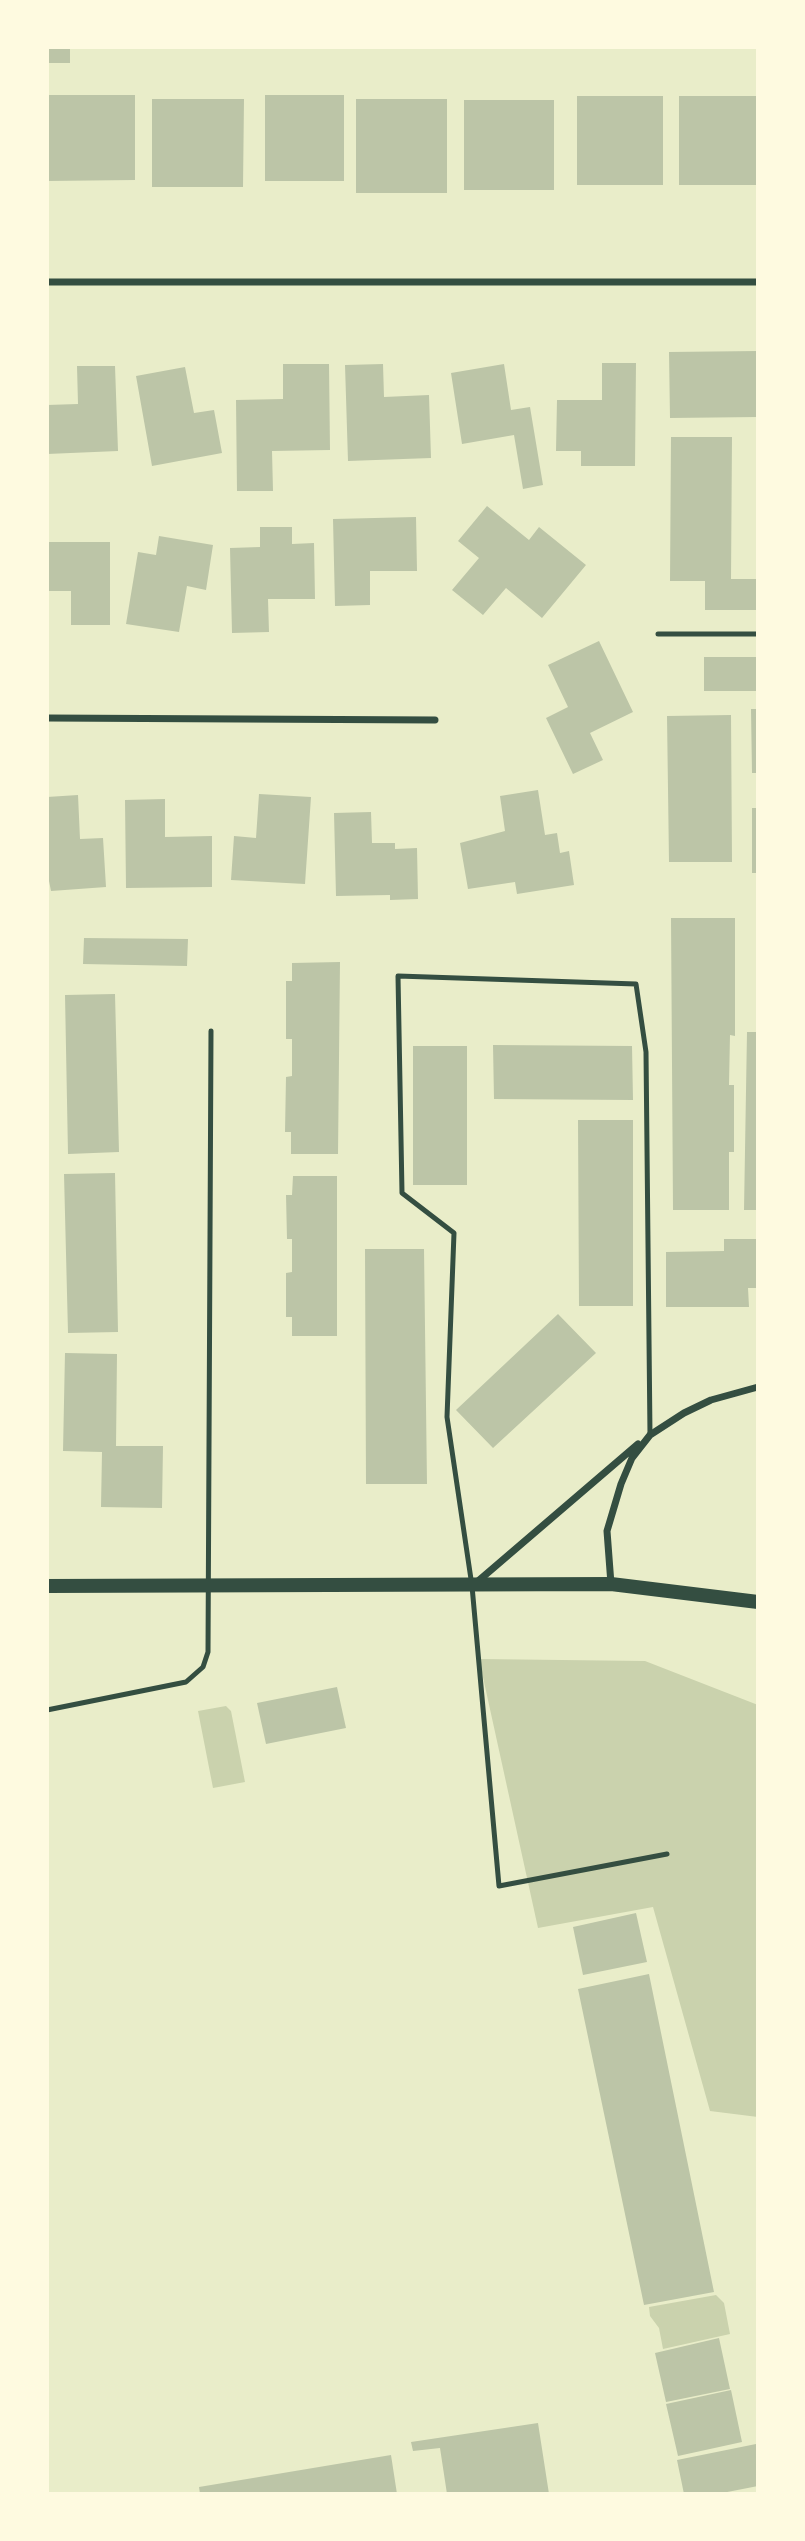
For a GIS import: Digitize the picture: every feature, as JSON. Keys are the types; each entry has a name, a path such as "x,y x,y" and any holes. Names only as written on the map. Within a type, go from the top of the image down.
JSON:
{"main road":[{"path":"47,1586 611,1584 758,1602"}],"street":[{"path":"47,282 758,282"},
{"path":"47,718 435,720"},
{"path":"472,1586 650,1435 711,1400 758,1387"},
{"path":"611,1584 607,1531 632,1458 650,1435"}],"lane":[{"path":"658,634 758,634"},
{"path":"650,1435 646,1052 636,984 398,976 402,1193 454,1233 447,1417 472,1586 499,1886 667,1854"},
{"path":"47,1710 186,1682 203,1667 208,1652 211,1031"}],"green space":[{"path":"479,1659 645,1661 758,1705 758,2117 710,2111 653,1907 538,1928"},
{"path":"226,1706 231,1711 245,1782 213,1788 198,1711"},
{"path":"716,2295 724,2303 730,2334 663,2349 659,2328 650,2316 649,2307"}],"building":[{"path":"47,47 70,47 70,63 47,63"},
{"path":"47,95 135,95 135,180 47,181"},
{"path":"265,95 344,95 344,181 265,181"},
{"path":"577,96 663,96 663,185 577,185"},
{"path":"679,96 758,96 758,185 679,185"},
{"path":"152,99 244,99 243,187 152,187"},
{"path":"356,99 447,99 447,193 356,193"},
{"path":"464,100 554,100 554,190 464,190"},
{"path":"758,351 758,417 670,418 669,352"},
{"path":"602,363 636,363 635,466 581,466 581,451 556,451 557,400 602,400"},
{"path":"283,364 329,364 330,450 272,451 273,491 237,491 236,400 283,399"},
{"path":"383,364 384,397 429,395 431,458 348,461 345,365"},
{"path":"504,364 511,410 530,407 543,485 523,489 514,435 462,444 451,373"},
{"path":"77,366 115,366 118,451 47,454 47,405 78,404"},
{"path":"185,367 194,413 214,410 222,453 152,466 136,376"},
{"path":"671,437 732,437 731,579 758,579 758,610 705,610 705,581 670,581"},
{"path":"487,506 529,540 539,527 586,565 542,618 506,588 483,615 452,590 479,558 458,541"},
{"path":"416,517 417,571 370,571 370,605 335,606 333,519"},
{"path":"260,527 292,527 292,544 314,543 315,599 268,599 269,632 232,633 230,548 260,547"},
{"path":"159,536 213,545 206,590 187,586 179,632 126,624 138,552 156,555"},
{"path":"47,542 110,542 110,625 71,625 71,591 47,591"},
{"path":"599,641 633,712 590,733 603,760 573,774 546,718 568,707 548,665"},
{"path":"704,657 758,657 758,691 704,691"},
{"path":"751,709 758,709 758,773 752,773"},
{"path":"731,715 732,862 669,862 667,716"},
{"path":"538,790 545,835 557,833 560,853 569,851 574,885 517,894 515,882 468,889 460,843 505,831 500,796"},
{"path":"259,794 311,797 305,884 231,880 234,836 256,838"},
{"path":"78,795 80,839 103,838 106,887 51,891 47,871 47,797"},
{"path":"165,799 165,837 212,836 212,887 126,888 125,800"},
{"path":"752,808 758,808 758,873 752,873"},
{"path":"371,812 372,843 395,843 395,849 417,848 418,899 390,900 390,895 336,896 334,813"},
{"path":"671,918 735,918 735,1036 730,1035 729,1085 734,1085 734,1152 729,1152 729,1210 673,1210"},
{"path":"84,938 188,939 187,966 83,964"},
{"path":"340,962 338,1154 291,1154 291,1132 285,1132 286,1077 292,1076 292,1039 286,1039 286,981 292,981 292,963"},
{"path":"115,994 119,1152 68,1154 65,995"},
{"path":"747,1032 758,1032 758,1210 744,1210"},
{"path":"493,1045 632,1046 633,1100 494,1099"},
{"path":"413,1046 467,1046 467,1185 413,1185"},
{"path":"578,1120 633,1120 633,1306 579,1306"},
{"path":"115,1173 118,1332 68,1333 64,1174"},
{"path":"293,1176 337,1176 337,1336 292,1336 292,1317 286,1317 286,1273 292,1272 292,1239 287,1239 286,1195 292,1195"},
{"path":"724,1239 758,1239 758,1288 748,1288 749,1307 666,1307 666,1252 724,1251"},
{"path":"365,1249 424,1249 427,1484 366,1484"},
{"path":"558,1314 596,1353 493,1448 456,1410"},
{"path":"65,1353 117,1354 116,1446 163,1446 162,1508 101,1507 102,1452 63,1451"},
{"path":"337,1687 346,1728 266,1744 257,1703"},
{"path":"636,1913 647,1962 583,1975 573,1927"},
{"path":"649,1974 714,2292 644,2305 578,1989"},
{"path":"719,2338 730,2389 666,2402 655,2353"},
{"path":"731,2390 742,2442 678,2456 666,2404"},
{"path":"538,2423 549,2494 447,2494 440,2448 413,2451 411,2442"},
{"path":"756,2444 758,2486 717,2494 684,2494 677,2460"},
{"path":"391,2455 397,2494 200,2494 199,2487"}]}
